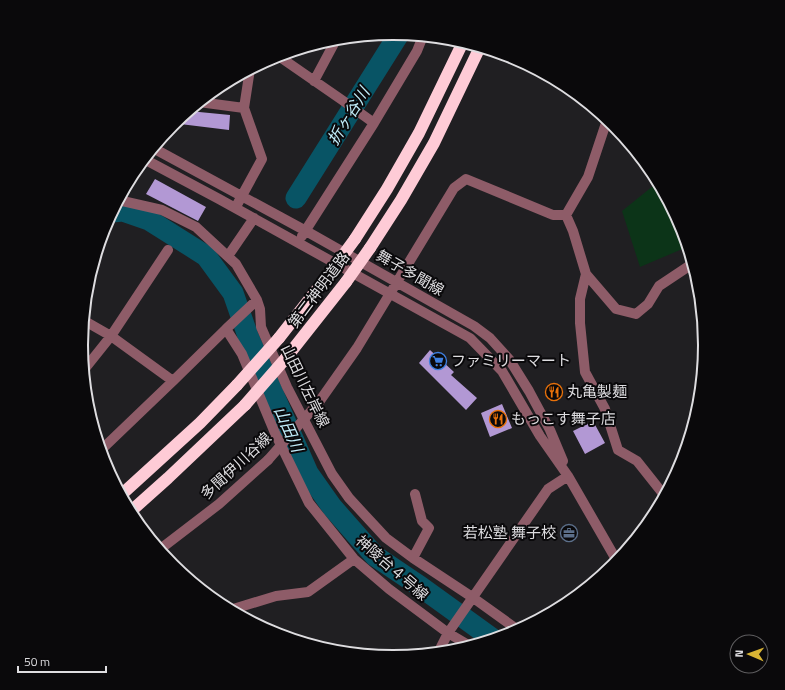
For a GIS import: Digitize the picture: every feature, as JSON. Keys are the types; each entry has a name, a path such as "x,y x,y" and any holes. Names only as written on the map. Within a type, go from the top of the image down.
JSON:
{"highway":[{"name":"第二神明道路","path":"125,491 194,428 237,385 279,338 330,273 387,189 420,133 460,48"},
{"name":"第二神明道路","path":"135,508 189,459 245,404 286,358 346,282 401,200 434,143 478,52"}],"street":[{"path":"298,243 374,123 417,51 421,42"},
{"path":"314,81 333,46"},
{"path":"284,60 374,123"},
{"path":"235,208 262,160 244,108 249,76"},
{"path":"207,103 244,108"},
{"path":"605,126 588,177 566,215 573,231 586,274 616,309 636,314 648,304 659,286 687,267"},
{"name":"舞子多聞線","path":"158,151 474,326 490,338 509,359 529,391 550,430 568,476"},
{"name":"舞子多聞線","path":"149,162 470,338 502,371 540,436 568,476 614,555"},
{"name":"多聞伊川谷線","path":"164,547 219,504 268,460 320,402 357,348 454,188 466,179 553,215 566,215"},
{"name":"山田川左岸線","path":"123,201 162,210 196,227 236,264 257,300 260,309 260,327 287,387 332,474 349,498 386,538 512,626"},
{"path":"228,256 254,218"},
{"path":"88,365 111,336 168,250"},
{"path":"586,274 580,299 580,323 585,372 604,410 618,450 637,461 661,491"},
{"path":"105,446 257,300"},
{"path":"88,323 111,336 173,381"},
{"name":"神陵台４号線","path":"226,330 242,354 275,433 309,503 354,559 389,589 448,633 463,642"},
{"path":"442,646 448,633 472,597 548,489 568,476"},
{"path":"413,558 429,528 422,521 415,494"},
{"path":"238,608 276,596 308,592 354,559"}],"green space":[{"path":"653,186 666,210 682,249 640,267 622,211"}],"building":[{"path":"196,112 230,115 229,130 182,124"},
{"path":"155,179 206,207 198,221 146,194"},
{"path":"430,350 454,372 451,375 477,398 466,410 419,363"},
{"path":"502,404 512,428 490,437 481,413"},
{"path":"593,421 605,443 585,454 573,431"}],"waterway":[{"name":"折ヶ谷川","path":"296,198 395,40"},
{"name":"山田川","path":"118,211 123,211 149,220 206,256 233,293 248,336 308,473 332,507 375,556 488,635"}],"place":[{"name":"ファミリーマート","path":"438,361"},
{"name":"丸亀製麺","path":"554,392"},
{"name":"もっこす舞子店","path":"498,419"},
{"name":"若松塾 舞子校","path":"569,533"}]}
